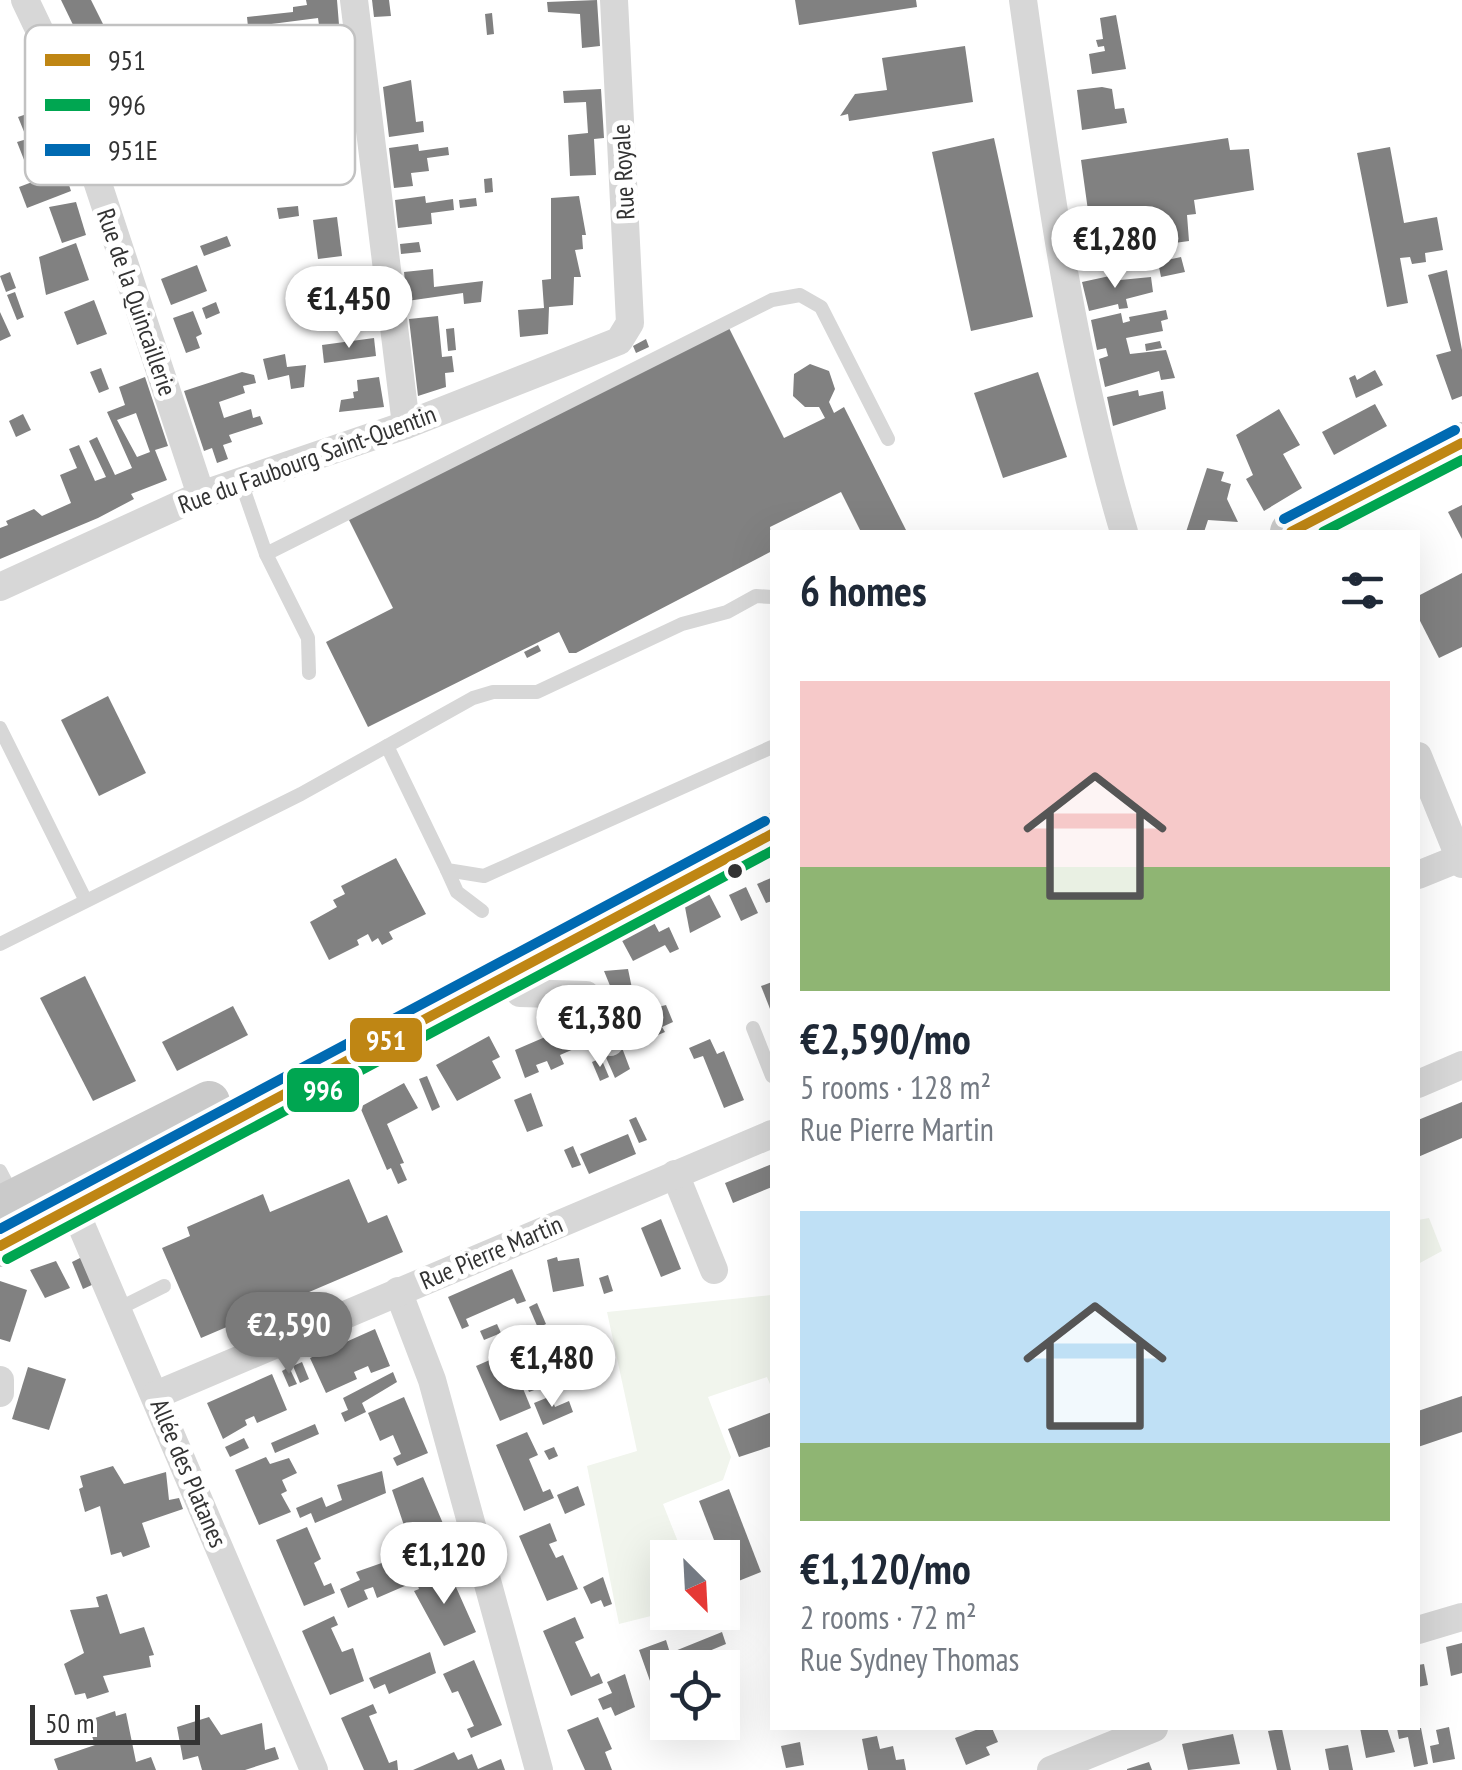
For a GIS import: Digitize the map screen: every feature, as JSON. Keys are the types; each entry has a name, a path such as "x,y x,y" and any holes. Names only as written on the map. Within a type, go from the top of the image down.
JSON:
{"main road":[{"path":"1319,529 1462,443"},
{"path":"1319,529 1462,470"},
{"path":"67,1193 770,811"},
{"path":"9,1211 67,1193 508,972 770,835"}],"street":[{"name":"Rue de la Quincaillerie","path":"24,0 36,25"},
{"path":"354,0 406,426"},
{"name":"Rue Royale","path":"614,0 630,322 619,341"},
{"path":"1022,0 1055,236 1105,468 1123,530"},
{"name":"Rue de la Quincaillerie","path":"98,185 201,495"},
{"name":"Rue du Faubourg Saint-Quentin","path":"0,587 201,495 406,426 619,341"},
{"path":"1420,761 1461,861 1420,874"},
{"path":"508,972 520,993 586,995 610,1042"},
{"path":"1420,1083 1462,1065"},
{"name":"Rue Pierre Martin","path":"156,1396 770,1135"},
{"path":"675,1174 714,1270"},
{"name":"Allée des Platanes","path":"67,1193 314,1770"},
{"path":"398,1291 432,1380 539,1770"},
{"path":"0,1380 0,1393"},
{"path":"1420,1629 1462,1617"},
{"path":"1051,1770 1149,1730"}],"lane":[{"path":"266,554 772,300 800,295 821,307 888,438"},
{"path":"241,482 266,554 308,638 309,672"},
{"path":"0,944 85,898 302,794 473,698 494,692 537,692 682,624 727,612 756,596 770,598"},
{"path":"0,728 85,898"},
{"path":"387,746 457,892 482,911"},
{"path":"448,870 466,875 496,873 770,747"},
{"path":"753,1028 770,1071"},
{"path":"118,1309 164,1286"}],"shaded area":[{"path":"1429,1218 1442,1251 1420,1263 1420,1220"},
{"path":"770,1295 770,1384 767,1377 708,1397 731,1457 723,1480 663,1504 677,1540 650,1540 650,1616 619,1624 587,1466 637,1451 607,1312"}],"building":[{"path":"61,0 91,0 104,25 73,25"},
{"path":"306,0 337,0 339,25 319,25 318,18 248,25 247,17 293,12 293,7 307,5"},
{"path":"372,0 389,0 391,16 374,17"},
{"path":"597,0 600,46 582,48 580,14 548,12 547,2"},
{"path":"795,0 916,0 917,7 799,25"},
{"path":"492,13 494,34 487,35 485,14"},
{"path":"1116,15 1126,69 1092,74 1089,54 1105,51 1096,40 1103,39 1100,18"},
{"path":"965,46 973,102 849,121 848,114 840,116 855,94 887,90 882,58"},
{"path":"411,80 416,122 423,121 424,132 389,137 383,87"},
{"path":"601,89 604,138 594,139 596,175 570,176 568,135 588,133 586,102 564,103 563,91"},
{"path":"1112,89 1115,109 1124,108 1127,123 1082,130 1077,90"},
{"path":"25,115 25,134 18,117"},
{"path":"994,138 1033,317 971,331 932,152"},
{"path":"1228,138 1230,150 1249,149 1254,190 1194,200 1196,214 1187,215 1189,241 1094,254 1081,160"},
{"path":"25,140 25,162 17,142"},
{"path":"418,144 419,151 448,147 449,155 427,158 429,171 411,173 413,186 394,188 389,148"},
{"path":"1390,147 1404,223 1437,217 1443,250 1425,253 1426,262 1412,264 1410,257 1400,258 1408,303 1387,307 1357,153"},
{"path":"492,178 493,192 485,193 484,179"},
{"path":"69,185 71,191 27,208 19,187"},
{"path":"425,196 426,203 453,199 454,210 431,213 432,224 398,228 395,200"},
{"path":"579,196 586,235 582,235 583,249 575,250 581,277 574,277 573,305 549,307 548,334 520,337 518,310 544,308 542,280 551,279 551,198"},
{"path":"476,198 477,206 460,208 459,200"},
{"path":"76,202 86,235 62,243 49,207"},
{"path":"298,206 299,216 279,219 277,208"},
{"path":"337,217 342,256 318,259 313,220"},
{"path":"227,236 231,246 204,256 200,246"},
{"path":"419,242 421,252 401,254 400,244"},
{"path":"76,243 89,280 46,295 39,257"},
{"path":"1181,257 1185,272 1161,277 1158,262"},
{"path":"197,265 207,291 171,305 161,279"},
{"path":"433,269 434,287 483,281 481,302 464,304 463,293 407,301 404,272"},
{"path":"1447,270 1462,350 1462,396 1452,400 1436,355 1451,351 1428,275"},
{"path":"367,271 370,299 363,300 364,312 341,316 339,303 306,308 305,297 315,295 316,302 322,301 321,295 340,293 339,285 346,284 345,274"},
{"path":"10,272 16,288 6,292 0,276"},
{"path":"1119,274 1120,280 1151,277 1153,292 1126,299 1128,308 1119,309 1118,304 1089,311 1082,282"},
{"path":"15,292 24,317 17,320 7,295"},
{"path":"94,300 107,334 77,345 64,312"},
{"path":"216,302 220,313 206,319 202,308"},
{"path":"1166,310 1168,319 1161,321 1163,331 1126,338 1130,354 1166,350 1175,378 1161,380 1159,371 1105,387 1099,359 1108,356 1106,348 1097,350 1091,320 1121,313 1123,323 1130,321 1129,317"},
{"path":"193,311 202,334 196,337 200,348 186,353 173,318"},
{"path":"0,312 11,336 0,341"},
{"path":"438,316 442,357 452,356 454,372 445,373 446,387 418,396 409,319"},
{"path":"454,328 456,350 448,351 446,329"},
{"path":"729,328 784,438 825,418 819,407 805,407 793,396 794,374 810,364 829,371 835,389 829,402 834,413 844,407 906,530 860,530 841,492 770,527 770,552 576,653 569,653 559,632 368,727 326,642 393,608 348,518"},
{"path":"374,338 376,356 324,363 322,345"},
{"path":"646,339 649,347 636,353 633,346"},
{"path":"1160,341 1162,348 1146,351 1145,344"},
{"path":"285,354 287,367 306,365 304,387 291,389 289,375 268,380 263,359"},
{"path":"101,368 109,389 99,393 90,372"},
{"path":"1375,370 1383,385 1356,398 1349,378 1355,375 1357,380"},
{"path":"242,372 254,375 256,383 243,386 245,393 219,402 224,418 251,409 253,418 260,416 263,424 229,435 232,442 223,445 228,459 217,463 212,448 204,451 184,391"},
{"path":"1038,372 1067,457 1003,478 974,393"},
{"path":"145,377 168,446 155,450 167,480 131,494 134,499 98,518 0,559 0,528 8,525 6,521 34,509 42,516 71,503 60,475 77,468 69,449 79,445 95,481 106,477 89,441 97,437 115,475 132,468 107,412 125,405 119,387","holes":["136,413 150,452 137,457 117,420"]},
{"path":"379,377 384,407 339,412 341,400 354,398 353,392 358,391 357,380"},
{"path":"1138,390 1139,396 1163,391 1166,409 1113,426 1107,397"},
{"path":"1375,404 1387,426 1334,455 1322,432"},
{"path":"1279,409 1300,445 1283,454 1302,488 1264,511 1246,479 1253,475 1236,435"},
{"path":"23,414 31,430 16,437 9,421"},
{"path":"1207,468 1224,472 1221,481 1231,484 1227,499 1238,522 1208,520 1205,530 1187,530"},
{"path":"1462,505 1462,539 1448,512"},
{"path":"1462,573 1462,647 1439,658 1420,621 1420,595"},
{"path":"538,645 541,651 527,658 524,652"},
{"path":"108,696 146,773 99,796 61,720"},
{"path":"396,858 426,914 389,932 393,939 382,945 378,938 372,942 368,934 357,940 359,945 329,960 310,922 337,907 333,900 345,894 341,886"},
{"path":"770,878 770,902 766,903 757,884"},
{"path":"746,887 758,913 741,921 729,895"},
{"path":"707,890 721,917 690,933 684,902"},
{"path":"651,917 659,932 669,927 679,949 670,953 665,945 633,961 619,935"},
{"path":"628,969 634,998 644,995 650,1009 666,1005 673,1022 662,1027 665,1032 630,1047 608,995 613,993 604,971"},
{"path":"85,976 136,1081 93,1101 40,998"},
{"path":"770,983 770,1009 761,986"},
{"path":"233,1006 248,1035 177,1071 162,1042"},
{"path":"573,1025 583,1045 560,1055 564,1064 551,1070 547,1061 536,1065 539,1072 525,1078 515,1050"},
{"path":"489,1036 500,1057 492,1061 501,1078 457,1101 436,1065"},
{"path":"710,1039 717,1054 724,1051 744,1100 724,1108 703,1056 694,1059 689,1048"},
{"path":"621,1045 630,1069 615,1078 604,1053"},
{"path":"601,1058 609,1077 600,1081 592,1062"},
{"path":"427,1076 440,1107 432,1111 419,1079"},
{"path":"404,1083 418,1108 387,1124 404,1163 400,1164 407,1180 398,1184 391,1168 387,1170 360,1107"},
{"path":"531,1093 543,1126 527,1132 514,1100"},
{"path":"1462,1102 1462,1138 1420,1156 1420,1119"},
{"path":"636,1117 647,1140 639,1143 629,1120"},
{"path":"628,1134 636,1154 589,1174 580,1154"},
{"path":"573,1146 581,1165 572,1168 564,1150"},
{"path":"770,1165 770,1188 733,1203 725,1183"},
{"path":"349,1179 368,1223 387,1215 403,1252 201,1338 162,1248 190,1236 187,1227 263,1194 270,1212"},
{"path":"661,1219 681,1269 661,1277 641,1228"},
{"path":"82,1257 94,1284 83,1289 72,1262"},
{"path":"557,1257 558,1261 579,1258 584,1286 553,1292 547,1260"},
{"path":"56,1261 70,1288 45,1298 30,1270"},
{"path":"512,1269 526,1301 517,1304 514,1298 466,1319 469,1326 462,1329 448,1297"},
{"path":"608,1275 613,1291 604,1294 599,1278"},
{"path":"0,1281 27,1290 10,1342 0,1339"},
{"path":"537,1303 546,1324 538,1328 529,1307"},
{"path":"497,1324 501,1333 484,1340 480,1331"},
{"path":"375,1329 390,1366 371,1373 368,1366 354,1372 357,1379 326,1393 310,1358"},
{"path":"526,1333 534,1352 523,1357 518,1348 511,1351 507,1342"},
{"path":"508,1352 531,1408 500,1421 476,1366"},
{"path":"302,1362 309,1379 300,1383 293,1366"},
{"path":"525,1362 537,1389 529,1392 518,1365"},
{"path":"28,1367 66,1379 49,1430 12,1419"},
{"path":"289,1367 297,1384 289,1387 282,1371"},
{"path":"393,1372 397,1382 362,1403 366,1412 345,1422 341,1413 348,1410 343,1398"},
{"path":"272,1374 287,1410 257,1423 254,1416 245,1420 247,1425 223,1439 207,1403"},
{"path":"551,1396 555,1407 569,1401 573,1412 543,1425 534,1403"},
{"path":"1462,1396 1462,1432 1420,1446 1420,1410"},
{"path":"404,1397 428,1453 397,1466 393,1458 401,1454 393,1435 380,1441 368,1413"},
{"path":"770,1413 770,1447 739,1457 728,1429"},
{"path":"315,1424 319,1434 275,1453 271,1443"},
{"path":"527,1432 538,1455 529,1459 543,1492 550,1489 554,1498 524,1511 496,1445"},
{"path":"244,1438 249,1448 230,1457 225,1447"},
{"path":"554,1447 558,1456 549,1460 544,1451"},
{"path":"266,1457 270,1464 289,1458 297,1473 282,1480 287,1491 281,1494 291,1512 259,1525 235,1470"},
{"path":"113,1466 124,1484 166,1472 169,1500 179,1498 183,1509 142,1523 150,1547 123,1557 121,1552 111,1555 100,1506 85,1512 79,1489 83,1487 80,1476"},
{"path":"382,1471 386,1493 315,1523 311,1513 300,1518 296,1508 322,1497 326,1507 342,1500 337,1485"},
{"path":"423,1477 451,1542 399,1564 407,1585 377,1598 373,1587 364,1590 368,1599 348,1608 340,1589 360,1580 356,1572 413,1552 392,1490"},
{"path":"578,1486 585,1505 565,1514 557,1495"},
{"path":"729,1489 761,1572 740,1580 740,1540 714,1540 699,1501"},
{"path":"550,1523 557,1541 549,1544 556,1558 563,1555 578,1589 547,1601 519,1536"},
{"path":"307,1527 321,1559 314,1563 324,1586 331,1583 335,1593 304,1606 276,1540"},
{"path":"447,1567 476,1632 444,1646 414,1591 419,1589 416,1581"},
{"path":"603,1577 612,1604 604,1607 601,1600 591,1604 583,1587"},
{"path":"107,1594 120,1634 144,1627 154,1655 149,1656 151,1667 103,1676 109,1692 87,1699 85,1693 75,1695 64,1664 84,1653 70,1610 99,1607 96,1597"},
{"path":"334,1616 338,1625 331,1628 342,1652 353,1648 364,1681 330,1695 302,1631"},
{"path":"575,1617 584,1638 575,1642 591,1677 599,1673 603,1683 571,1696 543,1631"},
{"path":"722,1632 726,1644 712,1650 677,1650"},
{"path":"666,1640 669,1650 650,1650 650,1681 639,1650"},
{"path":"1462,1643 1462,1673 1451,1676 1446,1647"},
{"path":"430,1652 436,1673 389,1694 385,1684 374,1689 369,1678"},
{"path":"474,1660 502,1725 471,1738 467,1729 474,1726 458,1691 452,1693 443,1674"},
{"path":"1424,1664 1428,1685 1420,1687 1420,1665"},
{"path":"625,1674 635,1707 615,1716 611,1707 603,1710 598,1699 612,1693 607,1682"},
{"path":"373,1704 377,1713 369,1716 389,1763 397,1760 398,1770 364,1770 341,1718"},
{"path":"115,1711 116,1716 126,1713 136,1762 151,1757 156,1770 58,1770 54,1759 95,1745 87,1721"},
{"path":"209,1717 221,1735 262,1723 265,1750 275,1747 279,1759 245,1770 202,1770 198,1756 183,1760 177,1727"},
{"path":"598,1717 612,1749 605,1752 612,1770 585,1770 567,1730"},
{"path":"1449,1727 1455,1759 1433,1763 1430,1746 1439,1744 1436,1730"},
{"path":"1421,1728 1428,1764 1414,1767 1408,1737 1399,1739 1397,1730"},
{"path":"976,1730 993,1730 998,1742 986,1747 990,1755 966,1765 955,1738"},
{"path":"1282,1730 1291,1770 1277,1770 1268,1731"},
{"path":"1360,1730 1388,1730 1395,1752 1366,1758"},
{"path":"1233,1734 1240,1764 1188,1770 1182,1744"},
{"path":"877,1736 880,1749 893,1746 896,1760 904,1759 906,1770 868,1770 862,1739"},
{"path":"800,1742 804,1765 786,1768 781,1746"},
{"path":"1348,1745 1353,1770 1329,1770 1325,1749"},
{"path":"454,1752 458,1760 472,1754 478,1769 501,1759 505,1770 413,1770"},
{"path":"1149,1762 1152,1770 1127,1770 1127,1769"}],"transit line":[{"name":"951E","path":"1284,519 1455,430"},
{"name":"951","path":"1295,530 1462,443"},
{"name":"996","path":"1327,530 1462,460"},
{"name":"951E","path":"0,1229 765,821"},
{"name":"951","path":"0,1246 770,835"},
{"name":"996","path":"7,1259 770,852"}]}
